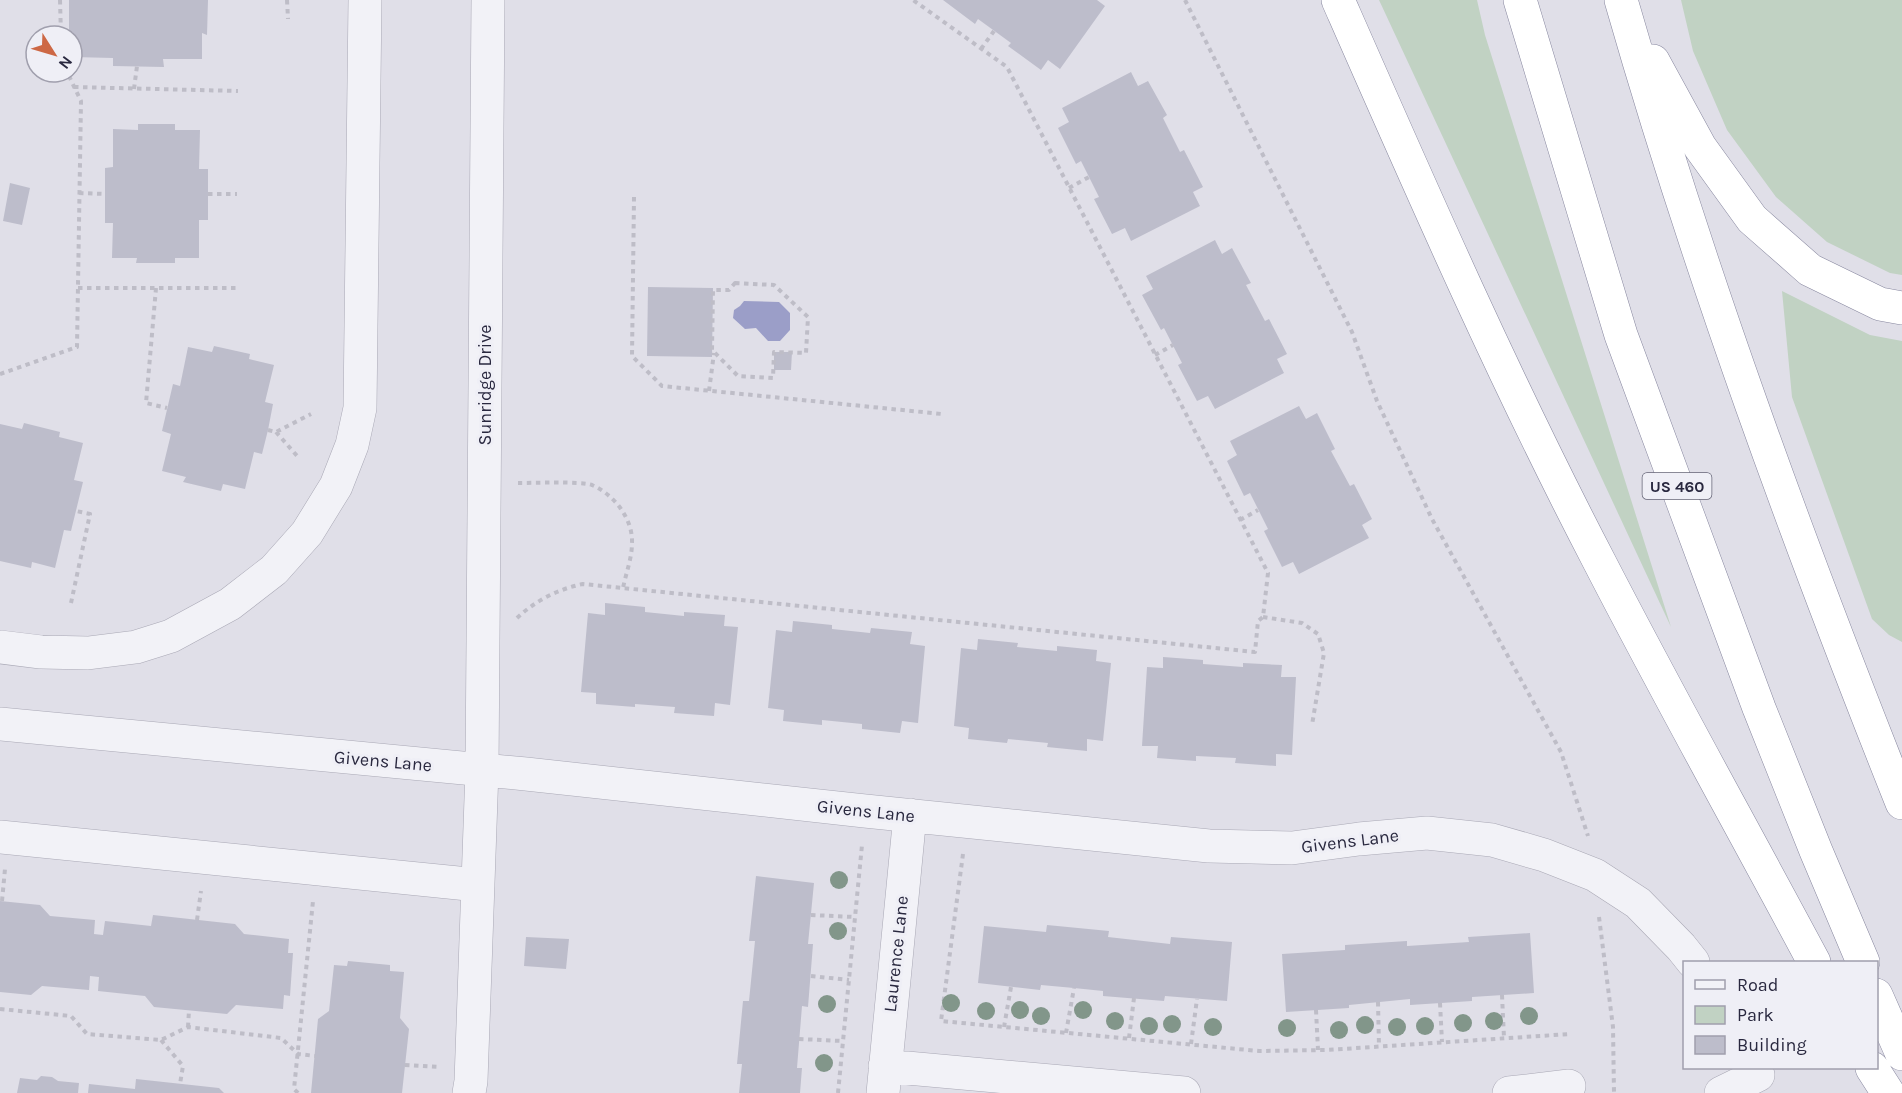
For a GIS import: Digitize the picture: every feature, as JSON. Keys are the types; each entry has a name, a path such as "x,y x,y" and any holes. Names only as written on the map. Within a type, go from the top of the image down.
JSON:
{"highway":[{"path":"1338,0 1429,206 1513,387 1599,562 1813,961"},
{"name":"US 460","path":"1520,0 1622,334 1759,708 1815,851 1862,961"},
{"path":"1621,0 1700,147 1752,219 1810,270 1880,304 1902,308"},
{"path":"1621,0 1667,157 1714,299 1850,673 1902,803"},
{"path":"1878,999 1902,1054"},
{"path":"1873,1069 1888,1093"}],"street":[{"path":"0,647 41,652 88,653 136,647 171,636 230,604 274,570 307,533 336,486 352,445 360,408 365,0"},
{"name":"Sunridge Drive","path":"469,1093 482,770 488,0"},
{"name":"Givens Lane","path":"0,724 482,770 1209,846 1292,848 1427,832 1492,840 1544,855 1595,876 1638,903 1692,961"},
{"name":"Laurence Lane","path":"884,1080 910,815"},
{"path":"3,851 478,885"},
{"path":"1721,1093 1760,1078"},
{"path":"884,1080 1184,1093"},
{"path":"1509,1093 1569,1086"}],"path":[{"path":"60,0 61,24"},
{"path":"287,0 288,19"},
{"path":"516,619 554,593 583,584 1255,652 1258,621 1263,617 1268,573 1007,67 913,0"},
{"path":"1185,0 1352,332 1377,401 1432,519 1561,752 1589,839 1595,876 1614,1027 1614,1093"},
{"path":"981,49 994,31"},
{"path":"135,88 137,66"},
{"path":"0,374 77,346 81,101 73,84"},
{"path":"74,87 238,91"},
{"path":"1069,188 1089,177"},
{"path":"80,193 105,194"},
{"path":"208,194 237,194"},
{"path":"634,197 632,356 662,386 942,414"},
{"path":"709,391 714,352 712,350 713,290 729,290 735,283 774,285 808,317 806,353 774,352 773,378 738,376 714,352"},
{"path":"78,288 236,288"},
{"path":"156,288 146,404 167,408"},
{"path":"1155,355 1173,345"},
{"path":"276,432 311,414"},
{"path":"268,430 276,432 298,457"},
{"path":"509,490 518,483 590,484 613,499 624,513 633,541 623,588"},
{"path":"1240,520 1258,510"},
{"path":"71,603 90,514 76,511"},
{"path":"1263,617 1302,623 1318,634 1324,653 1312,725"},
{"path":"838,1093 866,811"},
{"path":"964,850 941,1021 1258,1051 1379,1047 1569,1034"},
{"path":"2,901 3,851"},
{"path":"197,920 202,881"},
{"path":"298,1093 294,1089 312,911"},
{"path":"811,915 855,917"},
{"path":"811,976 849,980"},
{"path":"1004,1027 1011,987"},
{"path":"1066,1033 1074,988"},
{"path":"1502,995 1504,1038"},
{"path":"1129,1038 1134,998"},
{"path":"1191,1044 1197,999"},
{"path":"1378,1002 1379,1047"},
{"path":"1440,1004 1442,1042"},
{"path":"0,1009 71,1016 87,1034 161,1040 188,1026 281,1038 298,1054 315,1056"},
{"path":"188,1026 189,1010"},
{"path":"1316,1010 1318,1050"},
{"path":"800,1039 843,1041"},
{"path":"161,1040 183,1066 180,1083"},
{"path":"405,1065 444,1067"}],"green space":[{"path":"1379,0 1477,0 1485,35 1671,627"},
{"path":"1681,0 1902,0 1902,275 1890,273 1827,242 1776,197 1727,130 1693,51"},
{"path":"1782,291 1870,335 1902,341 1902,642 1889,635 1872,619 1792,397"}],"water":[{"path":"744,301 779,302 790,313 790,330 780,341 768,341 756,328 745,329 733,318 734,310"}],"building":[{"path":"69,0 208,0 207,35 202,33 202,59 163,59 164,67 113,66 113,58 84,57 84,24 69,24"},
{"path":"943,0 1097,0 1105,6 1060,69 1048,60 1041,70 1008,46 1011,43 978,19 975,24"},
{"path":"1131,72 1138,86 1148,81 1167,115 1163,118 1180,152 1184,150 1203,187 1193,192 1200,206 1131,241 1125,228 1112,234 1094,199 1099,197 1081,161 1076,164 1058,128 1069,122 1062,108"},
{"path":"138,124 175,124 175,130 200,130 199,169 208,169 208,220 199,220 199,258 175,258 175,263 136,263 137,258 112,258 113,223 105,223 105,168 113,167 113,129 138,130"},
{"path":"10,183 30,188 22,225 3,221"},
{"path":"1215,240 1222,254 1232,248 1251,283 1246,285 1265,321 1269,319 1287,354 1277,359 1284,373 1215,409 1208,396 1197,401 1178,365 1182,363 1164,328 1161,330 1142,295 1153,289 1146,276"},
{"path":"648,287 713,288 712,357 647,356"},
{"path":"214,346 250,354 249,359 274,365 265,402 273,404 268,430 262,454 254,452 245,489 223,484 221,491 183,482 186,477 162,471 171,434 162,431 173,384 180,386 188,347 212,352"},
{"path":"774,352 792,352 791,370 774,370"},
{"path":"1299,406 1306,419 1317,413 1335,449 1331,451 1350,486 1354,484 1372,519 1362,525 1369,538 1299,574 1293,562 1282,567 1264,531 1268,529 1250,493 1244,496 1227,461 1237,455 1230,441"},
{"path":"24,423 60,432 59,437 83,443 74,480 83,482 71,531 64,530 55,568 32,562 31,568 0,561 0,424 22,429"},
{"path":"605,603 645,607 645,612 684,616 684,612 725,615 724,626 738,627 730,705 715,703 714,716 674,713 675,707 596,704 596,693 581,692 588,613 605,615"},
{"path":"793,621 832,625 832,629 870,633 871,628 912,632 910,644 925,646 918,723 902,721 900,733 862,729 862,724 822,720 822,725 783,721 784,710 768,708 776,630 792,632"},
{"path":"978,639 1018,643 1017,647 1057,651 1057,646 1097,650 1096,661 1111,663 1103,741 1087,739 1087,751 1047,747 1048,743 1008,739 1007,743 968,739 969,728 954,726 961,648 977,650"},
{"path":"1163,657 1203,660 1203,664 1243,667 1243,663 1282,665 1281,677 1296,677 1292,755 1276,754 1276,766 1235,763 1236,758 1196,756 1196,761 1157,758 1158,746 1142,746 1147,667 1163,668"},
{"path":"756,876 814,883 808,944 813,944 808,1007 802,1006 797,1068 802,1068 800,1093 739,1093 742,1064 737,1064 743,1001 749,1001 755,941 749,941"},
{"path":"0,901 40,905 50,916 95,920 94,934 103,935 105,921 151,926 153,915 235,924 244,934 289,939 288,953 293,953 290,996 284,995 283,1009 236,1005 227,1014 154,1007 145,996 98,991 99,977 90,976 89,990 42,986 31,995 0,992"},
{"path":"1047,925 1109,931 1108,937 1170,944 1171,937 1232,942 1227,1001 1165,996 1164,1001 1103,996 1103,991 1074,988 1041,985 1040,990 978,983 984,926 1046,932"},
{"path":"1530,933 1534,993 1472,997 1472,1001 1410,1005 1410,999 1349,1005 1349,1008 1286,1012 1282,954 1345,950 1345,945 1407,941 1407,946 1469,942 1468,937"},
{"path":"526,937 569,939 566,969 524,966"},
{"path":"348,961 390,965 390,971 404,972 400,1018 409,1029 402,1093 311,1093 318,1019 329,1011 334,965 347,966"},
{"path":"41,1076 52,1077 58,1081 79,1083 78,1093 17,1093 20,1078 37,1080"},
{"path":"136,1079 219,1088 224,1093 88,1093 89,1084 135,1089"}]}
